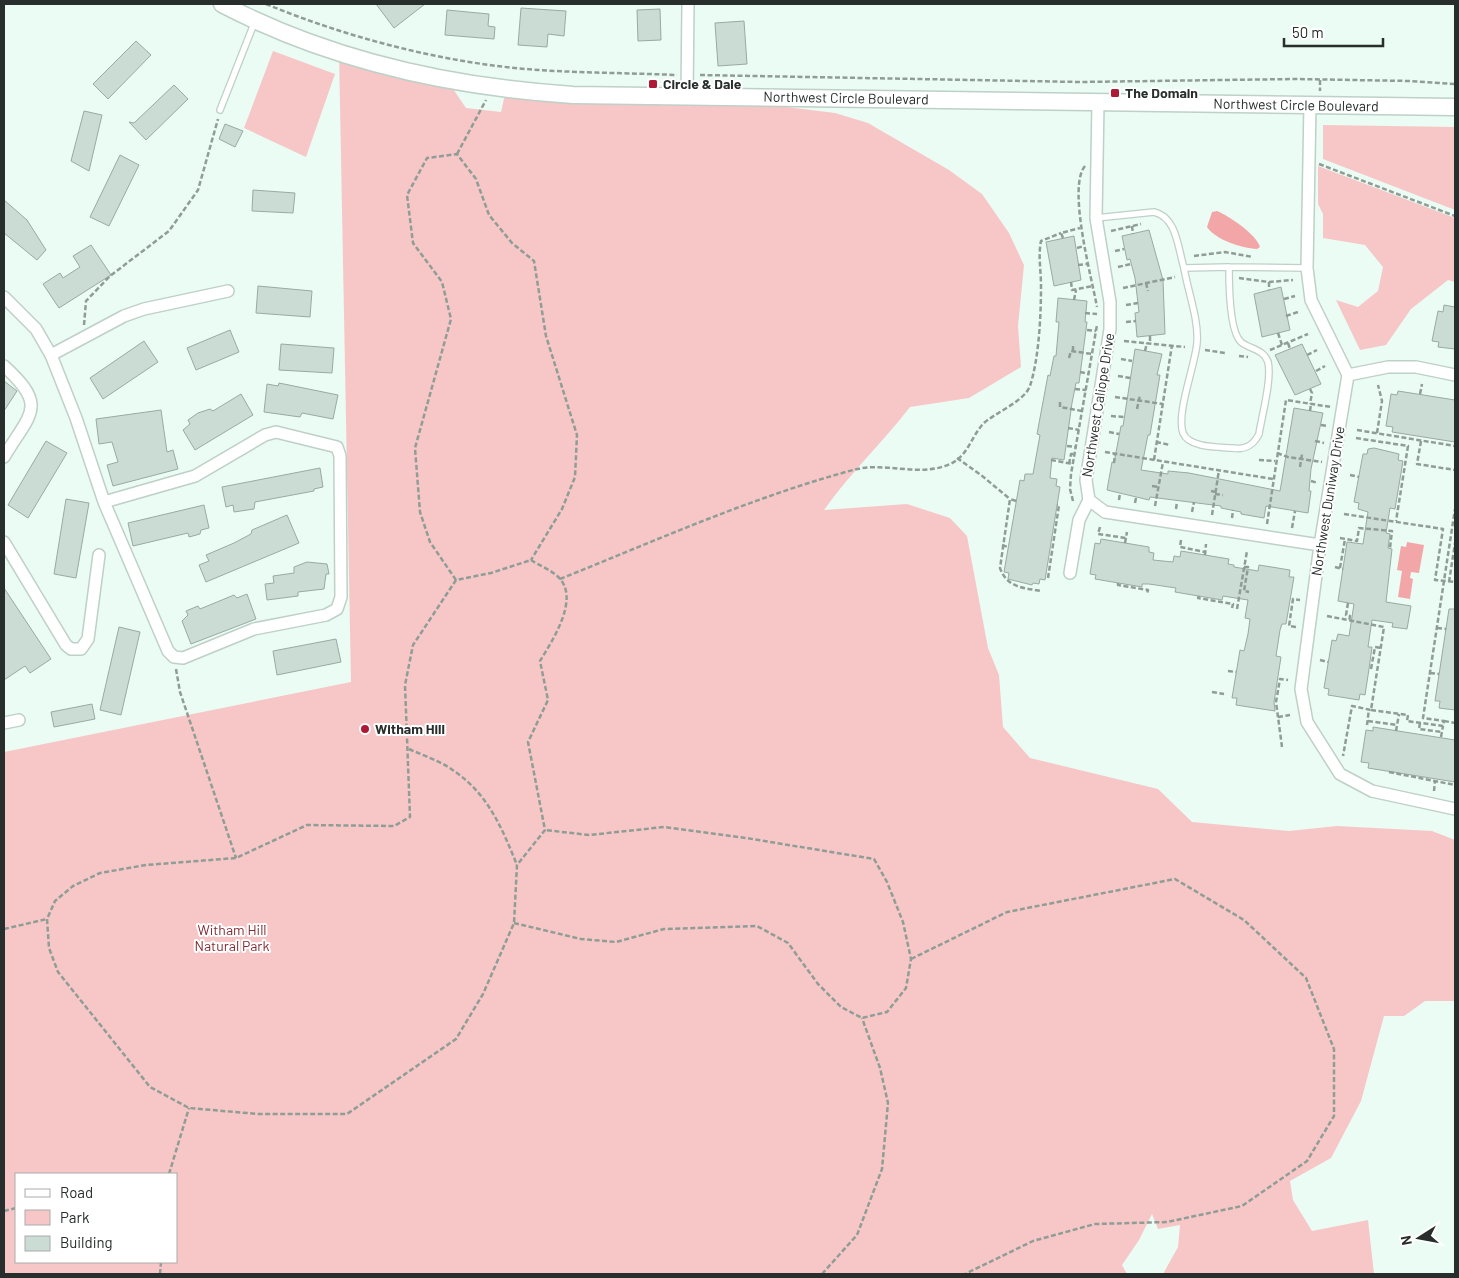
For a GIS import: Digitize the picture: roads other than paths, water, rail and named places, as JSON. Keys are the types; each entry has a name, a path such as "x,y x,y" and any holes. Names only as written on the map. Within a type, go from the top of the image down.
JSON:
{"main road":[{"name":"Northwest Circle Boulevard","path":"222,4 317,45 370,63 418,75 492,89 573,95 1455,106"}],"street":[{"path":"686,95 688,4"},
{"name":"Northwest Caliope Drive","path":"1089,500 1086,480 1110,330 1110,302 1096,218 1098,103"},
{"path":"1310,105 1307,268 1311,300 1348,375 1388,367 1416,367 1455,375"},
{"path":"51,355 124,316 144,309 228,291"},
{"path":"4,297 36,329 51,355 76,418 104,502 168,651 174,658 183,658 254,629 326,615 336,609 341,597 340,456 337,446 276,432 265,435 195,476 104,502"},
{"path":"4,366 26,389 32,404 29,419 4,457"},
{"name":"Northwest Duniway Drive","path":"1348,375 1320,545 1301,690 1307,722 1340,774 1372,791 1455,809"},
{"path":"1070,573 1079,520 1089,500 1105,512 1320,545"},
{"path":"4,542 66,645 72,649 81,649 88,639 99,554"},
{"path":"4,723 19,720"}],"lane":[{"path":"220,110 256,20"},
{"path":"1096,218 1154,212 1163,214 1172,224 1184,268 1197,343 1182,420 1183,434 1192,443 1237,449 1248,447 1255,442 1259,434 1268,381 1268,362 1264,355 1242,343 1236,336 1229,296 1229,267"},
{"path":"1184,268 1307,268"}],"place":[{"name":"Circle & Dale","path":"653,84"},
{"name":"The Domain","path":"1115,93"},
{"name":"Witham Hill","path":"365,729"}],"park label":[{"name":"Witham Hill Natural Park","path":"232,938"}]}
